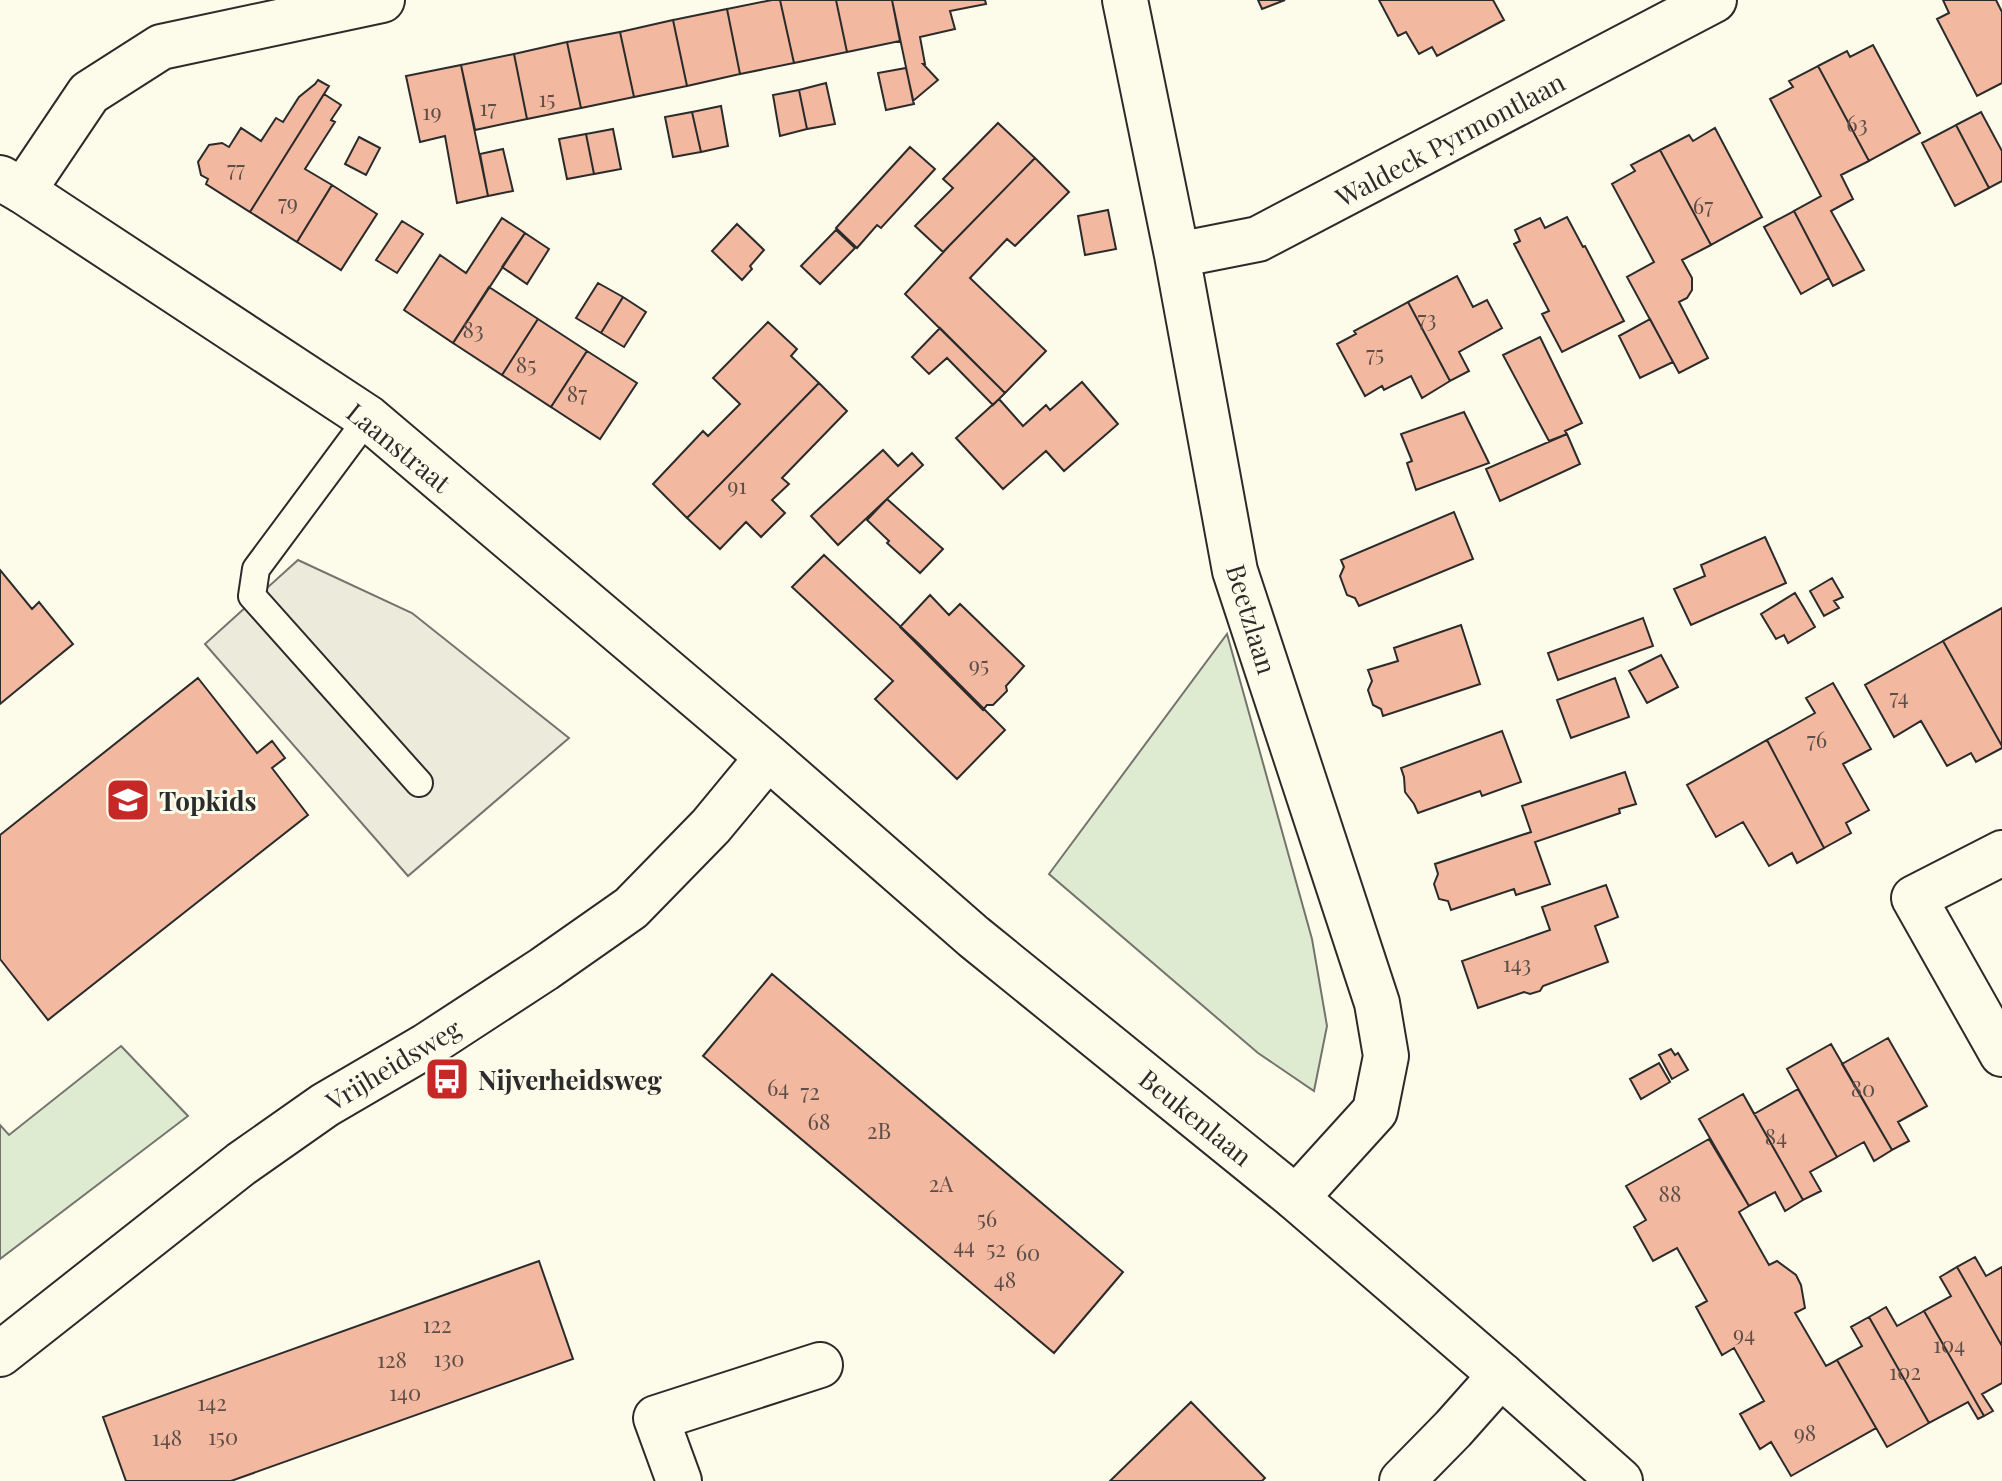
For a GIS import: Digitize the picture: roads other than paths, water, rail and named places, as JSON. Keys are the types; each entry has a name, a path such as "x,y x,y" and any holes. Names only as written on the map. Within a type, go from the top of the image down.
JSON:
{"street":[{"path":"12,185 89,93 161,47 382,0"},
{"name":"Beetzlaan","path":"1125,0 1177,255 1235,571 1377,1003 1386,1056 1375,1111 1296,1198"},
{"name":"Waldeck Pyrmontlaan","path":"1177,255 1258,239 1714,0"},
{"name":"Laanstraat","path":"12,185 368,418 768,757"},
{"name":"Beukenlaan","path":"768,757 974,937 1296,1198 1620,1481"},
{"name":"Vrijheidsweg","path":"0,1354 241,1164 325,1105 426,1046 544,969 631,908 711,826 768,757"},
{"path":"2002,853 1914,898 2002,1054"},
{"path":"679,1481 656,1418 820,1365"},
{"path":"1402,1481 1501,1375"}],"lane":[{"path":"368,418 256,569 252,596 419,783"}],"place":[{"name":"Topkids","path":"128,800"},
{"name":"Nijverheidsweg","path":"447,1079"}]}
